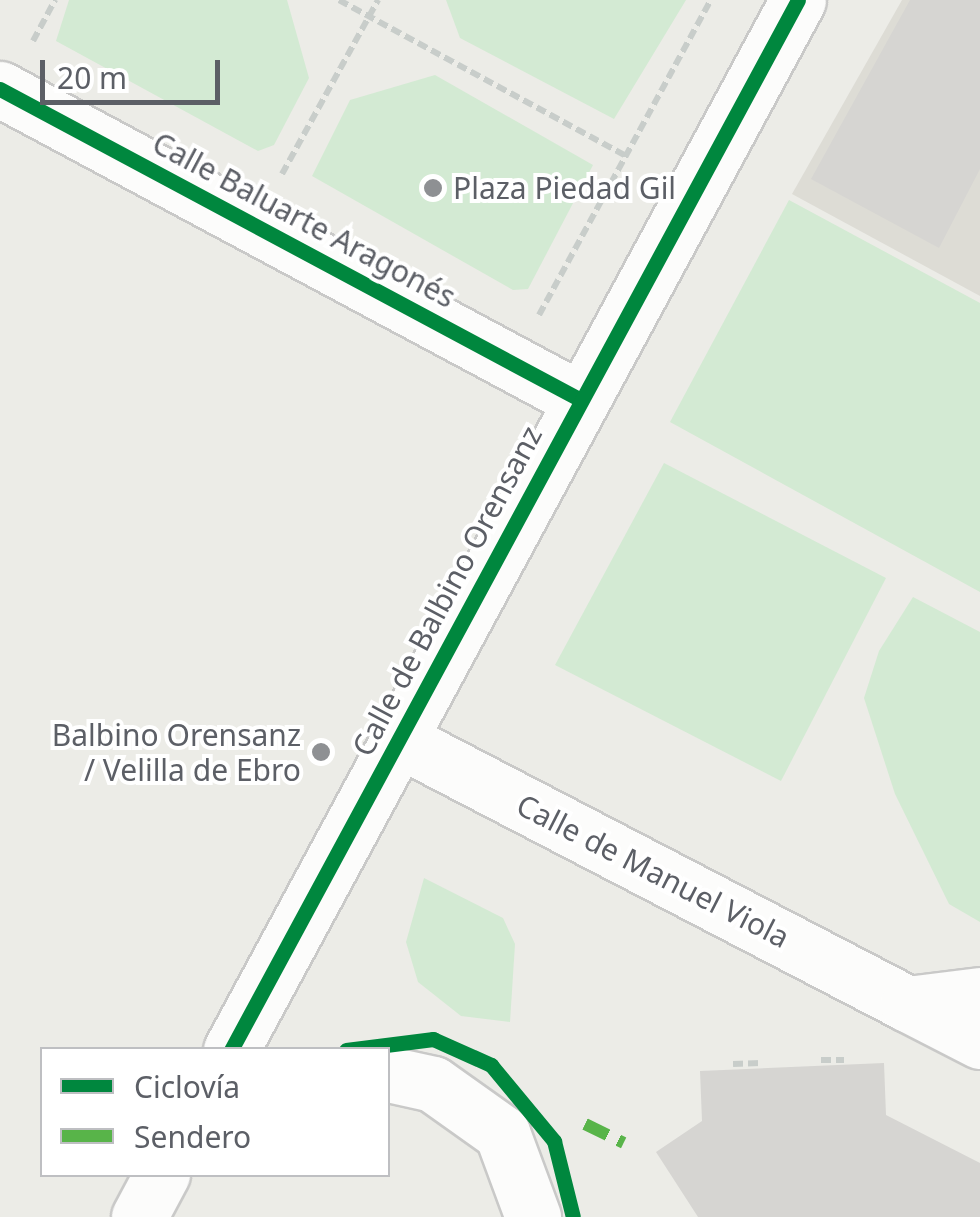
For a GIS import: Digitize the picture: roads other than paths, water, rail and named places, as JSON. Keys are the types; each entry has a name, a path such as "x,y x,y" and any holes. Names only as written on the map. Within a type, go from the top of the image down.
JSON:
{"street":[{"name":"Calle de Balbino Orensanz","path":"233,1047 798,0"},
{"name":"Calle Baluarte Aragonés","path":"0,88 581,400"},
{"name":"Calle de Manuel Viola","path":"398,739 980,1041"},
{"path":"908,1004 980,995"},
{"path":"390,1074 433,1084 502,1133 533,1217"},
{"path":"139,1217 160,1177"}],"place":[{"name":"Plaza Piedad Gil","path":"433,188"},
{"name":"Balbino Orensanz / Velilla de Ebro","path":"321,752"}]}
